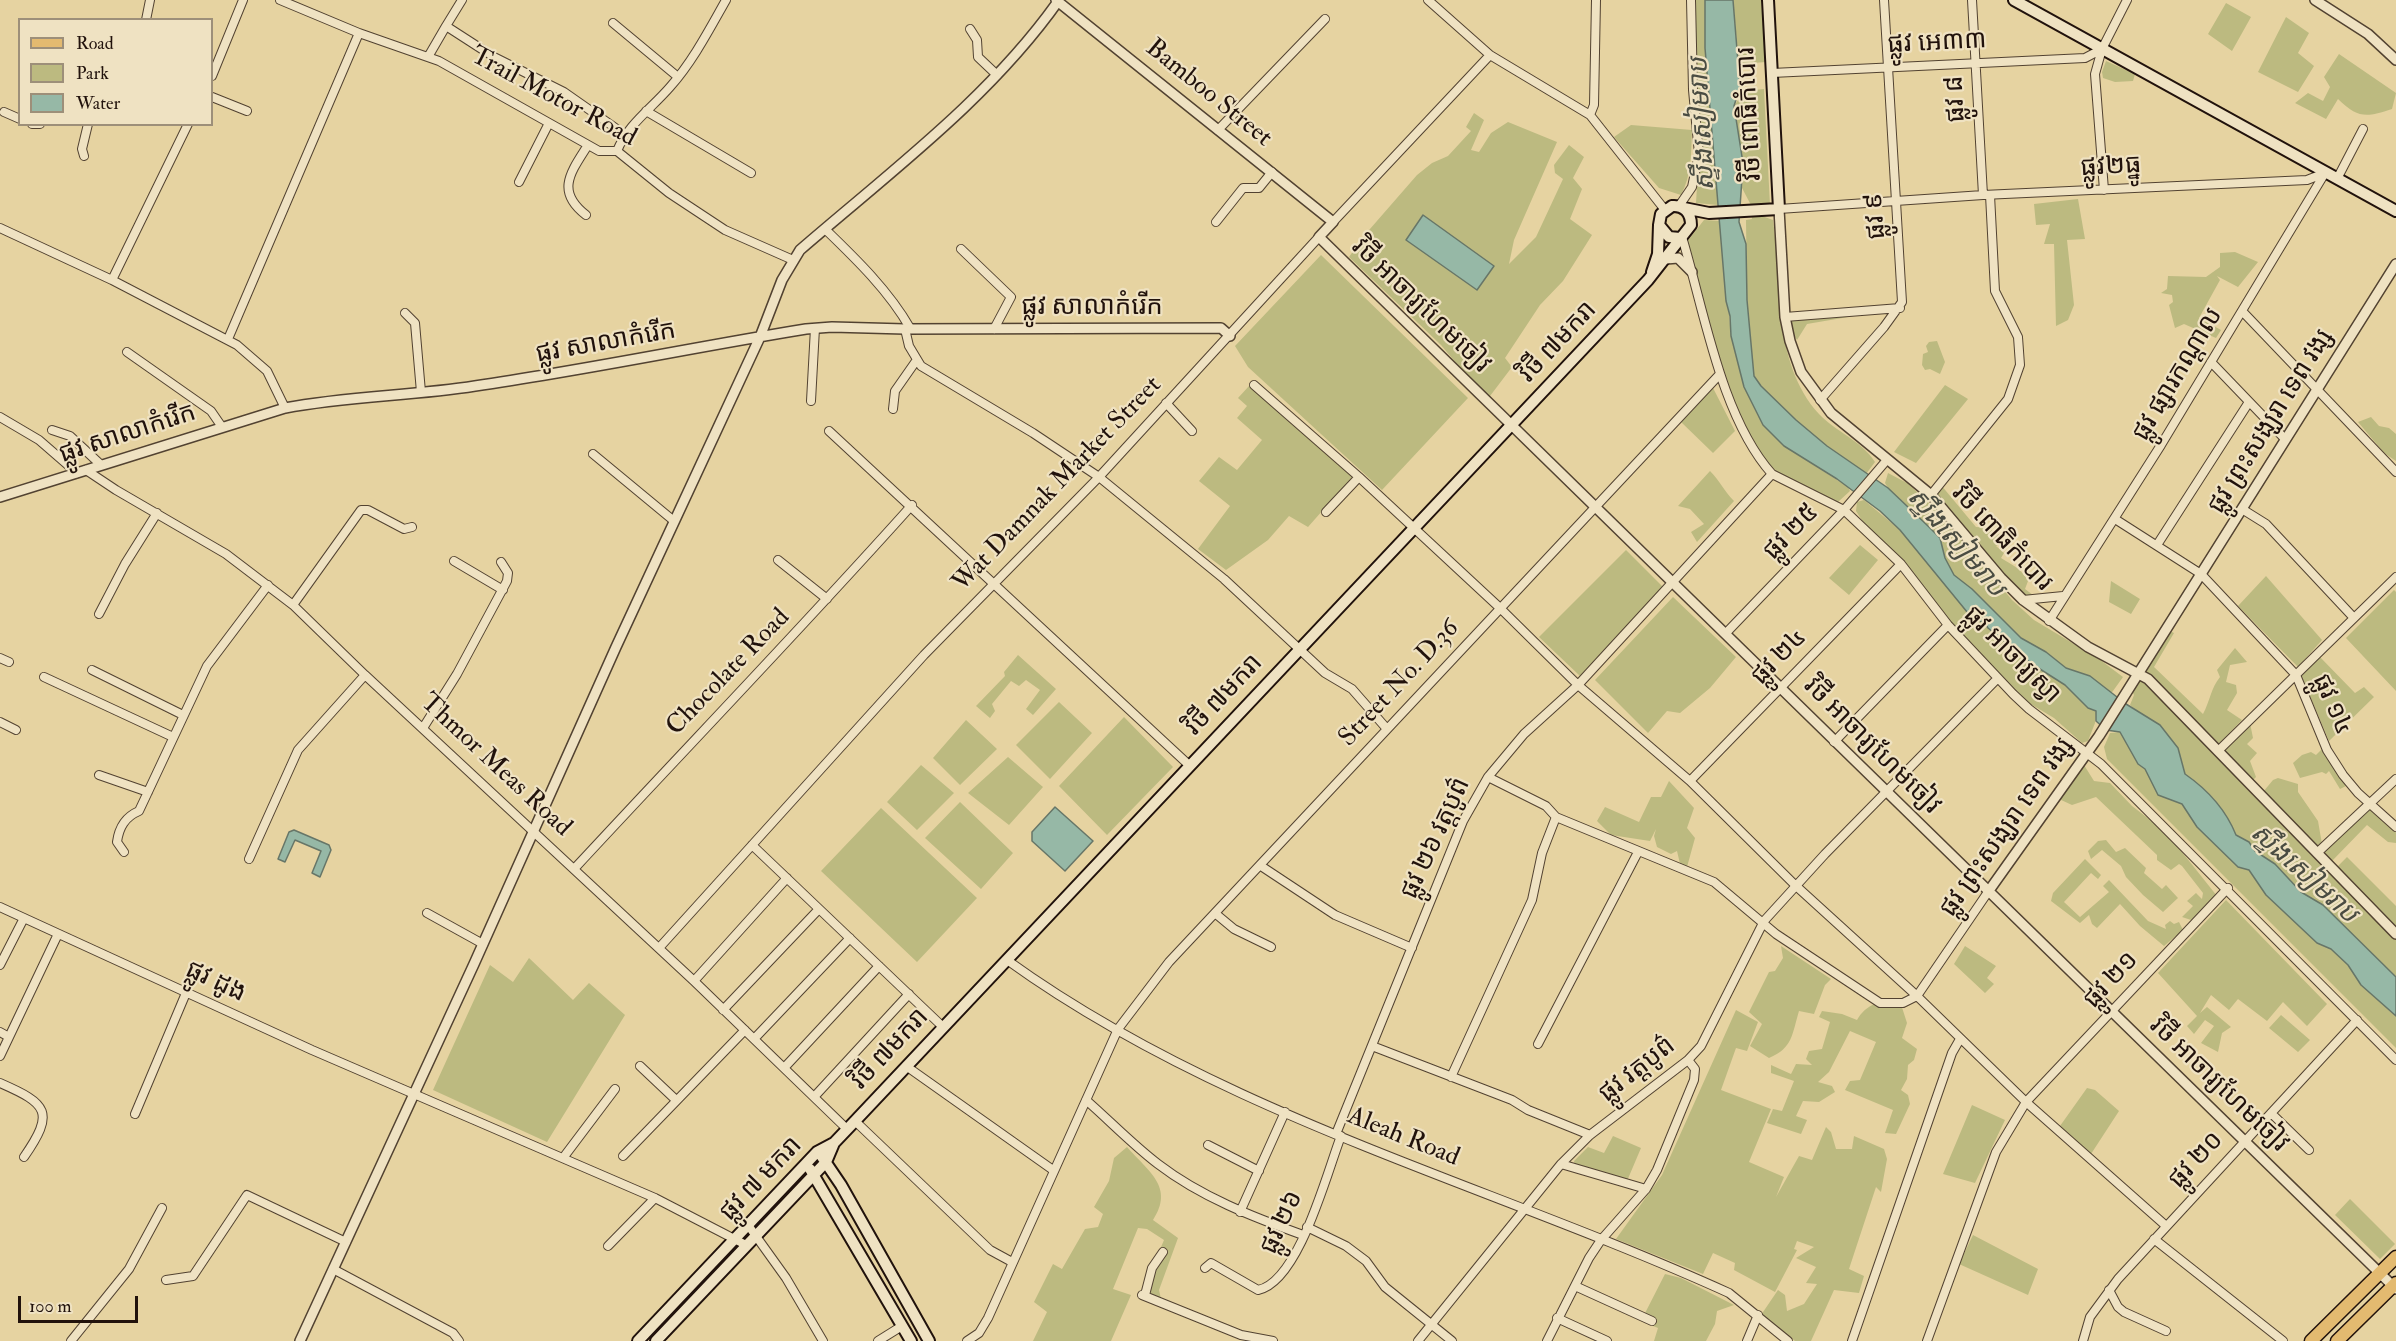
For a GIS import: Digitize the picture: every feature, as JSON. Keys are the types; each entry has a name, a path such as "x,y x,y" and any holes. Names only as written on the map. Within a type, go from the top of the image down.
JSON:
{"main road":[{"name":"វិថី ពោធិកំបោរ","path":"1768,0 1779,208"},
{"path":"2014,0 2396,211"},
{"path":"1682,207 1689,213 1691,225"},
{"path":"1713,213 1691,225 1681,238 1669,237 1659,225 1665,210 1682,207 1713,213 1779,208"},
{"name":"វិថី ៧មករា","path":"1648,280 1658,254 1659,225"},
{"name":"វិថី ៧មករា","path":"834,1143 1648,280 1681,238"},
{"name":"ផ្លូវ ៧ មករា","path":"638,1341 806,1164 818,1152 834,1143"},
{"name":"ផ្លូវ ៧ មករា","path":"656,1341 826,1162 834,1143"},
{"path":"818,1152 826,1162 929,1341"},
{"path":"806,1164 814,1173 911,1341"},
{"path":"2311,1341 2396,1257"},
{"path":"2337,1341 2395,1286"}],"street":[{"path":"146,18 150,0"},
{"path":"213,74 243,0"},
{"name":"Trail Motor Road","path":"280,0 359,33 428,57 475,79 588,145 604,152 616,151 669,193 725,230 792,260"},
{"path":"428,57 462,0"},
{"path":"616,151 624,134 678,77 702,44 726,0"},
{"path":"300,1341 760,337 792,260 800,250 913,154 997,75 1020,50 1058,0"},
{"name":"Bamboo Street","path":"1058,0 1334,222"},
{"path":"1428,0 1490,55 1590,115 1665,210"},
{"path":"1590,115 1594,105 1596,0"},
{"path":"1682,207 1692,187 1699,154 1693,90 1691,0"},
{"name":"ផ្លូវ ៩","path":"1884,0 1902,296 1900,308"},
{"name":"ផ្លូវ ៨","path":"1931,495 2008,399 2020,365 2018,337 1995,291 1972,0"},
{"path":"2104,190 2095,74 2102,50 2127,0"},
{"path":"2316,0 2368,34 2396,60"},
{"path":"1218,130 1325,19"},
{"path":"613,23 678,77"},
{"path":"446,26 494,57 564,92 624,134"},
{"path":"970,28 977,40 978,57 997,75"},
{"path":"228,339 359,33"},
{"name":"ផ្លូវ អេ៣៣","path":"1772,73 2085,58 2102,50"},
{"name":"Wat Damnak Market Street","path":"658,948 924,655 1098,477 1490,55"},
{"path":"213,97 247,111"},
{"path":"646,111 751,174"},
{"path":"4,112 18,118"},
{"path":"519,182 549,123"},
{"path":"84,156 82,149 88,126"},
{"path":"112,280 185,126"},
{"path":"2337,179 2363,129"},
{"path":"586,215 572,203 568,191 572,174 588,145"},
{"path":"1216,222 1243,188 1259,188 1272,172"},
{"name":"ផ្លូវ២ធ្នូ","path":"1779,208 1987,195 2307,180 2325,173"},
{"name":"ផ្លូវ ផ្សារកណ្តាល","path":"2049,621 2063,596 2115,519 2325,173"},
{"path":"2307,180 2312,186 2313,195"},
{"name":"វិថី ពោធិកំបោរ","path":"1779,208 1785,317 1790,341 1801,372 1831,413 1886,461 1931,495 2001,578 2023,600 2049,621 2088,646 2139,673 2396,934"},
{"path":"0,228 112,280 228,339 261,363 278,390 285,408"},
{"path":"826,230 853,256 902,314 916,361 928,371 1033,433 1098,477 1224,579 1325,673 1352,689 1387,729"},
{"name":"វិថី អាចារ្យហែមចៀវ","path":"1319,237 1511,426 1727,632 1834,742 2379,1273 2395,1286"},
{"name":"ផ្លូវ អាចារ្យស្វា","path":"1681,238 1720,374 1752,446 1772,474 1844,510 1901,564 1948,625 2029,709 2088,752 2228,888 2396,1060"},
{"path":"961,249 1011,297 994,329"},
{"path":"1666,259 1678,258 1692,272"},
{"name":"ផ្លូវ ព្រះសង្ឃរា ទេព វង្ស","path":"1917,996 2100,734 2396,264"},
{"path":"1785,317 1900,308"},
{"path":"1820,400 1900,308"},
{"path":"2242,310 2396,472"},
{"path":"405,314 415,323 421,392"},
{"path":"811,401 815,328"},
{"name":"ផ្លូវ សាលាកំរើក","path":"0,497 285,408 321,401 421,392 602,367 815,328 1221,328 1230,336"},
{"path":"127,352 211,411 222,427"},
{"path":"893,409 895,391 916,361"},
{"path":"2211,362 2285,440"},
{"name":"Street No. D.36","path":"967,1341 984,1325 1118,1029 1164,968 1720,374"},
{"path":"1254,385 1359,477 1500,608 1578,685 1690,781 1795,885 1917,996 2026,1102 2165,1226"},
{"path":"2157,545 2249,402"},
{"path":"1166,403 1192,431"},
{"name":"Thmor Meas Road","path":"0,417 39,440 82,471 226,554 293,605 360,680 423,728 534,830 847,1129"},
{"path":"52,430 70,436 100,464"},
{"path":"829,430 1190,766"},
{"path":"593,454 674,521"},
{"name":"ផ្លូវ ២៥","path":"1727,632 1844,510 1886,461"},
{"path":"1673,582 1772,474"},
{"path":"1326,512 1359,477"},
{"name":"Chocolate Road","path":"574,869 912,505"},
{"path":"2242,509 2266,524 2354,618"},
{"path":"293,605 361,510 368,510 404,529 412,527"},
{"path":"99,614 125,564 156,513"},
{"name":"ផ្លូវ ១៤","path":"2115,519 2201,574 2296,675 2327,750 2343,775 2369,804 2396,827"},
{"path":"778,560 827,599"},
{"path":"454,561 503,590"},
{"path":"423,728 503,590 508,573 501,562"},
{"name":"ផ្លូវ ២៤","path":"1690,781 1901,564"},
{"path":"2218,751 2396,577"},
{"name":"ផ្លូវ ២៦ វត្តបូព៌","path":"1338,1135 1463,821 1488,777 1524,734 1578,685 1673,582"},
{"path":"124,852 117,842 119,831 127,817 139,811 209,662 268,585"},
{"path":"2023,600 2063,596"},
{"path":"1834,742 1948,625"},
{"path":"0,658 9,662"},
{"path":"92,670 183,715"},
{"path":"45,677 173,737"},
{"name":"ផ្លូវ វត្តបូព៌","path":"1418,1341 1561,1164 1590,1135 1688,1060 1701,1046 1764,921 1795,885 1998,678"},
{"path":"249,859 298,750 360,680"},
{"path":"0,722 16,730"},
{"path":"99,775 148,792"},
{"path":"1488,777 1546,806 1556,818 1714,882 1764,921 1776,934 1880,1003 1903,1003 1917,996"},
{"path":"2317,853 2396,779"},
{"path":"1451,1077 1532,900 1542,853 1556,818"},
{"path":"752,846 943,1027"},
{"path":"1538,1044 1638,852"},
{"path":"1261,866 1335,915 1412,948"},
{"path":"694,981 787,879"},
{"name":"ផ្លូវ ២១","path":"1927,1341 1996,1152 2026,1102 2228,888"},
{"name":"ផ្លូវ ដូង","path":"0,907 186,993 655,1198 746,1245"},
{"path":"723,1010 819,909"},
{"path":"427,913 483,944"},
{"path":"1216,914 1234,929 1271,947"},
{"path":"0,965 24,918"},
{"path":"0,1056 58,934"},
{"path":"754,1039 850,939"},
{"name":"Aleah Road","path":"1007,960 1055,994 1185,1066 1338,1135 1729,1293 1788,1341"},
{"path":"784,1068 879,966"},
{"path":"135,1114 186,993"},
{"path":"814,1097 909,994"},
{"name":"ផ្លូវ ២០","path":"2083,1341 2090,1317 2109,1290 2165,1226 2357,1020"},
{"path":"622,1156 745,1030"},
{"path":"0,1032 9,1037"},
{"path":"1855,1340 1952,1053 1960,1040"},
{"path":"1372,1046 1512,1100 1528,1110 1590,1135"},
{"path":"1547,1341 1557,1318 1601,1240 1646,1189 1657,1170 1694,1080 1695,1069 1688,1060"},
{"path":"640,1066 676,1100"},
{"path":"906,1066 1053,1170"},
{"path":"0,1083 31,1099 38,1104 42,1112 44,1122 40,1134 24,1157"},
{"path":"563,1158 615,1089"},
{"path":"1086,1100 1163,1168 1240,1212 1346,1246 1366,1261 1385,1287 1452,1341"},
{"path":"1240,1212 1285,1112"},
{"path":"2271,1113 2308,1150"},
{"path":"855,1121 990,1250 1012,1262"},
{"name":"ផ្លូវ ២៦","path":"1205,1268 1208,1263 1211,1263 1258,1290 1264,1289 1285,1270 1305,1231 1338,1135"},
{"path":"1208,1144 1259,1171"},
{"path":"1561,1164 1646,1189"},
{"path":"166,1280 193,1276 247,1195 345,1242"},
{"path":"608,1246 655,1198"},
{"path":"71,1341 129,1269 162,1208"},
{"path":"748,1225 757,1234 823,1341"},
{"path":"2154,1239 2283,1341"},
{"path":"1163,1252 1152,1268 1144,1295 1241,1335 1273,1341"},
{"path":"333,1269 453,1333 459,1341"},
{"path":"1575,1286 1653,1321"},
{"path":"2109,1290 2118,1307 2124,1312 2166,1331"},
{"path":"1747,1341 1758,1316"},
{"path":"1557,1318 1607,1341"},
{"path":"878,1341 902,1326"}],"green space":[{"path":"1694,0 1705,0 1705,48 1718,205 1696,203 1700,136 1694,91"},
{"path":"1733,0 1761,0 1766,62 1739,64"},
{"path":"2226,3 2251,17 2232,51 2208,34"},
{"path":"2286,17 2309,33 2298,53 2314,66 2298,92 2258,72"},
{"path":"2339,54 2396,93 2392,109 2362,115 2351,110 2338,99 2326,119 2295,103 2308,93 2323,101 2330,87 2324,77"},
{"path":"2106,61 2135,74 2133,81 2115,82 2103,78 2102,72"},
{"path":"1764,89 1770,205 1752,207 1742,188 1743,163 1734,106 1744,91"},
{"path":"1474,113 1484,120 1471,150 1479,152 1491,133 1508,122 1557,142 1514,240 1509,264 1536,237 1563,179 1555,173 1554,165 1569,145 1584,157 1573,178 1582,189 1570,219 1592,235 1563,281 1540,305 1505,358 1512,367 1487,400 1441,345 1349,257 1363,237 1417,175 1432,163 1448,156 1471,131 1466,127"},
{"path":"1631,125 1692,130 1689,171 1681,195 1659,188 1614,137"},
{"path":"2078,199 2085,239 2067,240 2074,305 2068,320 2056,326 2054,244 2044,244 2050,224 2036,225 2034,204"},
{"path":"1751,212 1773,220 1782,322 1793,371 1804,393 1819,414 1863,448 1875,462 1866,474 1791,418 1777,405 1754,376 1747,300 1746,220 1752,219"},
{"path":"1704,220 1720,221 1731,335 1744,387 1758,416 1784,446 1848,487 1850,491 1838,502 1779,476 1763,460 1748,435 1734,404 1722,368 1686,243"},
{"path":"2235,252 2258,262 2238,287 2217,276 2220,280 2199,318 2221,330 2216,338 2184,324 2175,328 2169,305 2173,302 2172,295 2161,293 2167,289 2168,276 2206,277 2220,267 2220,253"},
{"path":"1321,255 1468,398 1382,490 1248,367 1235,346"},
{"path":"1853,313 1854,316 1807,324 1797,340 1790,330 1788,318"},
{"path":"1937,341 1945,362 1940,374 1930,369 1925,370 1922,365 1923,354 1928,352 1926,346 1929,342"},
{"path":"1945,385 1968,399 1916,463 1894,452"},
{"path":"1249,386 1353,476 1308,527 1289,516 1268,540 1226,570 1198,549 1230,506 1199,481 1219,457 1237,470 1262,440 1237,418 1247,406 1238,398"},
{"path":"1712,386 1735,431 1713,453 1680,421"},
{"path":"2371,417 2379,426 2389,428 2396,434 2396,461 2384,453 2358,422"},
{"path":"1710,471 1734,501 1697,542 1691,532 1704,524 1690,509 1678,506"},
{"path":"1888,473 1907,483 1938,511 2012,600 2034,620 2099,659 2123,677 2113,691 2111,693 2090,676 2066,668 2046,652 2021,638 1972,589 1954,575 1945,558 1940,538 1888,488 1885,483"},
{"path":"1941,485 1976,527 1992,530 2006,540 1996,546 2004,553 2001,558 2022,573 2028,581 2025,589 2037,598 2023,598 1932,495"},
{"path":"1864,500 1900,530 1972,618 1986,623 1988,628 2032,664 2065,685 2088,708 2096,711 2095,723 2088,741 2082,743 2054,718 2024,700 1963,638 1921,585 1865,525 1856,511 1857,502"},
{"path":"1860,545 1878,560 1849,595 1829,578"},
{"path":"1626,550 1663,587 1580,676 1539,637"},
{"path":"2266,576 2322,640 2298,667 2238,606"},
{"path":"2111,581 2140,599 2131,614 2109,602"},
{"path":"2394,590 2396,592 2396,691 2346,638"},
{"path":"1673,597 1736,657 1710,688 1680,713 1667,711 1648,733 1595,680"},
{"path":"2168,630 2174,633 2154,667 2203,714 2220,677 2217,670 2235,648 2247,662 2230,665 2226,682 2236,685 2237,693 2227,710 2242,720 2217,746 2142,671"},
{"path":"1018,655 1056,689 1033,715 1026,709 1040,690 1026,680 1019,686 1011,681 992,704 995,711 990,718 976,706 1005,676 1004,672"},
{"path":"2320,657 2355,693 2364,687 2374,697 2329,741 2301,675"},
{"path":"2140,677 2396,940 2396,977 2323,905 2301,892 2275,864 2255,851 2249,842 2236,835 2227,817 2215,801 2185,775 2178,748 2130,705 2134,695 2131,689"},
{"path":"1059,702 1092,733 1050,779 1016,745"},
{"path":"1124,717 1173,767 1107,835 1059,786"},
{"path":"966,720 997,749 960,785 933,758"},
{"path":"2250,723 2253,738 2247,744 2257,753 2250,761 2256,777 2251,782 2222,751"},
{"path":"2120,732 2138,764 2145,769 2158,794 2182,804 2197,827 2238,867 2249,870 2266,895 2317,943 2331,949 2348,965 2361,985 2396,1016 2396,1048 2107,759 2104,747 2110,733"},
{"path":"2324,747 2347,783 2340,789 2329,771 2326,774 2322,772 2300,778 2293,763 2302,755 2311,752 2316,755"},
{"path":"1008,757 1043,787 1009,825 968,793"},
{"path":"921,765 954,793 917,830 887,802"},
{"path":"2084,765 2094,781 2110,783 2132,806 2166,832 2217,896 2194,921 2182,917 2193,906 2187,901 2196,893 2202,899 2203,893 2182,866 2179,864 2171,870 2157,860 2157,855 2096,797 2072,805 2059,799 2071,779"},
{"path":"2278,778 2298,784 2298,792 2318,821 2322,844 2317,848 2263,792 2273,780"},
{"path":"1669,781 1694,808 1687,828 1695,838 1687,867 1681,868 1677,851 1671,854 1657,847 1654,836 1656,829 1650,841 1611,835 1597,821 1605,807 1639,822 1651,797 1661,797"},
{"path":"960,802 1013,853 981,889 925,838"},
{"path":"881,808 977,898 917,962 821,871"},
{"path":"2370,809 2396,832 2396,843 2388,842 2367,825 2332,861 2323,851"},
{"path":"2106,840 2116,852 2125,848 2146,868 2144,873 2162,889 2166,885 2178,898 2163,912 2143,895 2126,877 2121,866 2102,850 2091,859 2088,851 2098,841"},
{"path":"2347,857 2396,906 2396,928 2337,867"},
{"path":"2085,859 2101,875 2098,879 2091,873 2064,902 2080,917 2109,892 2103,886 2109,880 2148,921 2166,929 2165,925 2170,921 2174,924 2179,922 2185,934 2181,938 2176,936 2164,946 2140,926 2120,904 2097,928 2092,924 2089,915 2080,923 2051,901 2053,893"},
{"path":"2226,900 2327,1004 2307,1026 2283,1002 2267,1021 2238,999 2229,1010 2211,995 2200,1013 2207,1007 2231,1027 2222,1033 2218,1052 2201,1043 2214,1026 2205,1020 2194,1034 2187,1026 2197,1016 2158,973"},
{"path":"1781,946 1831,979 1825,985 1814,1014 1799,1011 1787,1045 1769,1058 1750,1046 1762,1024 1749,1012 1769,972 1775,971 1783,958"},
{"path":"1965,946 1996,966 1987,978 1994,984 1985,993 1954,964"},
{"path":"529,958 573,1000 589,983 625,1015 547,1142 433,1090 490,965 513,982"},
{"path":"1899,998 1907,1023 1902,1038 1917,1049 1914,1060 1908,1065 1907,1079 1901,1090 1908,1095 1910,1104 1896,1134 1885,1133 1893,1110 1845,1090 1850,1081 1860,1080 1876,1042 1850,1031 1829,1072 1818,1082 1832,1086 1835,1092 1819,1102 1803,1101 1796,1116 1807,1120 1801,1134 1767,1123 1773,1109 1782,1111 1794,1081 1771,1073 1771,1065 1791,1074 1796,1064 1812,1065 1806,1059 1809,1051 1822,1049 1830,1022 1819,1017 1822,1011 1842,1014 1857,1020 1865,1010 1875,1004"},
{"path":"1736,1010 1758,1022 1747,1051 1736,1048 1721,1090 1771,1109 1749,1162 1784,1177 1776,1197 1799,1156 1812,1160 1826,1127 1831,1132 1836,1149 1852,1149 1854,1136 1884,1149 1887,1159 1881,1192 1876,1187 1849,1269 1864,1276 1859,1293 1834,1290 1811,1341 1795,1341 1761,1315 1778,1290 1785,1295 1787,1311 1804,1304 1817,1284 1806,1283 1816,1267 1796,1258 1814,1247 1797,1241 1794,1249 1797,1250 1775,1292 1734,1270 1735,1263 1713,1253 1703,1274 1616,1239 1662,1175"},
{"path":"2281,1015 2310,1040 2298,1052 2269,1028"},
{"path":"2087,1088 2095,1090 2119,1111 2091,1154 2060,1126"},
{"path":"1972,1105 2005,1120 1975,1183 1943,1174"},
{"path":"1613,1136 1641,1148 1627,1181 1575,1167 1574,1161 1588,1147 1604,1153"},
{"path":"1127,1147 1150,1172 1160,1189 1159,1208 1153,1220 1178,1238 1159,1290 1161,1299 1142,1292 1164,1240 1147,1229 1138,1228 1113,1289 1131,1295 1111,1341 1033,1341 1047,1312 1034,1302 1053,1264 1062,1269 1085,1229 1098,1227 1103,1214 1094,1207 1109,1181 1114,1158"},
{"path":"2350,1199 2395,1244 2380,1259 2335,1215"},
{"path":"1973,1235 2038,1269 2028,1295 1959,1264"},
{"path":"1665,1274 1681,1278 1734,1305 1717,1311 1715,1324 1706,1341 1654,1341 1658,1328 1641,1321"}],"water":[{"name":"ស្ទឹងសៀមរាប","path":"1705,0 1733,0 1740,87 1734,106 1743,163 1739,222 1746,244 1747,300 1754,376 1761,386 1796,420 1827,446 1888,488 1929,527 1940,538 1945,558 1954,575 1972,589 2021,638 2046,652 2066,668 2090,676 2126,704 2160,725 2178,748 2185,774 2215,801 2227,817 2236,835 2249,842 2255,851 2275,864 2301,892 2323,905 2396,977 2396,1016 2361,985 2348,965 2331,949 2317,943 2266,895 2249,870 2238,867 2197,827 2182,804 2158,795 2145,769 2138,764 2120,732 2106,730 2096,721 2096,711 2088,708 2065,685 2032,664 1985,623 1972,618 1900,530 1880,511 1837,479 1784,446 1763,425 1744,387 1731,336 1730,316 1726,301 1705,48"},
{"path":"1423,215 1494,266 1477,290 1406,240"},
{"path":"1055,807 1093,841 1065,871 1032,841 1032,832"},
{"path":"294,830 329,845 331,850 320,877 312,873 321,851 295,840 285,862 278,859 289,832"}]}
